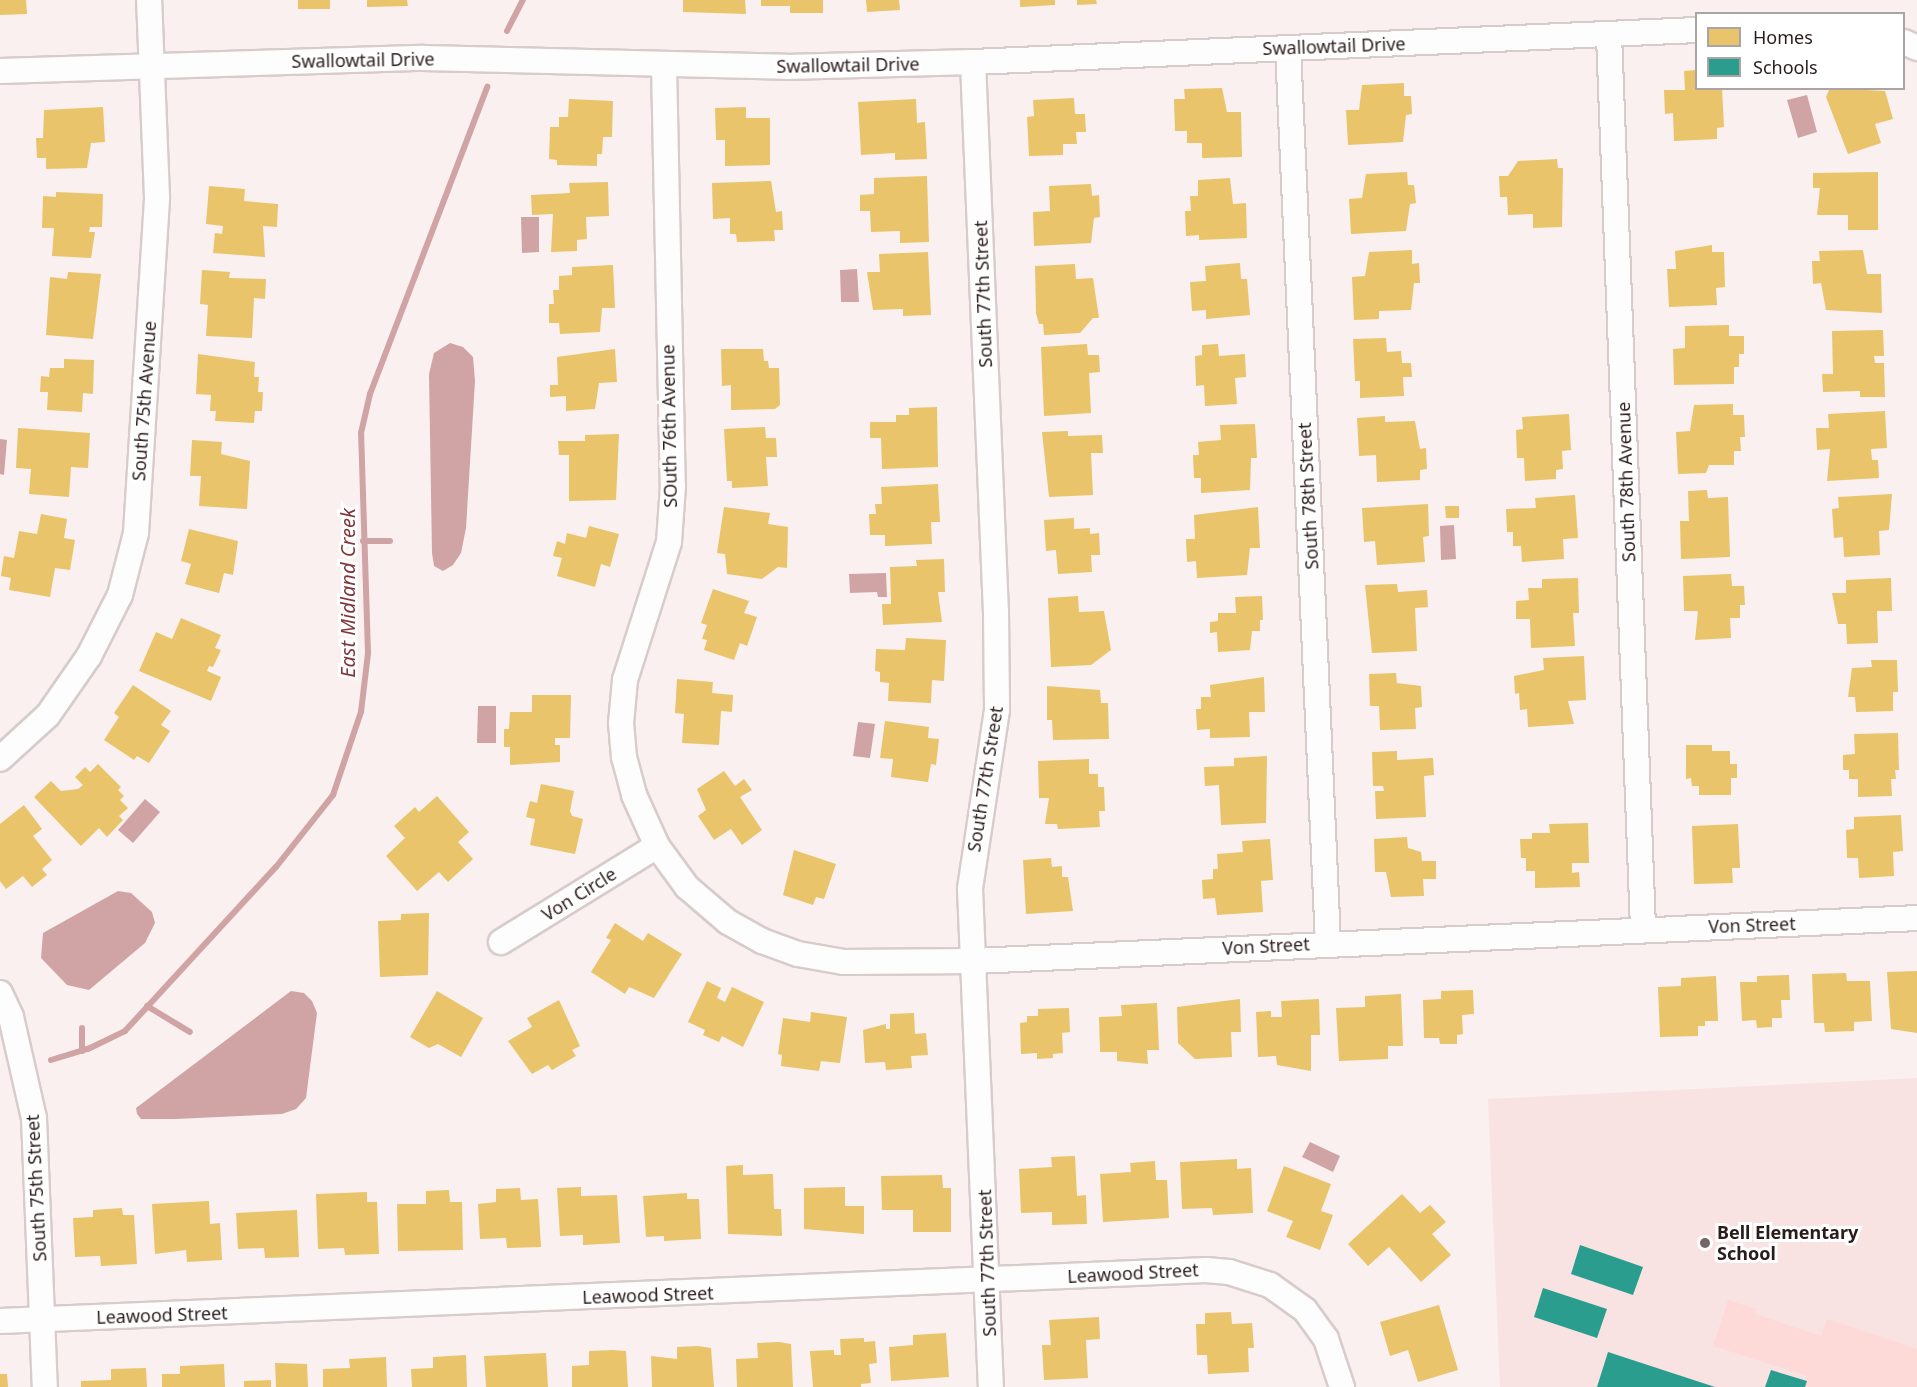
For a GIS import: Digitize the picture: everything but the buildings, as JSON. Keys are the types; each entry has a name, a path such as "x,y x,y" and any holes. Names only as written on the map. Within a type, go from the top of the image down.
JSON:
{"street":[{"name":"South 75th Avenue","path":"0,759 48,715 89,656 120,595 136,533 157,197 149,0"},
{"name":"Swallowtail Drive","path":"0,71 423,58 664,65 973,62 1695,30"},
{"name":"South 78th Avenue","path":"1609,35 1643,929"},
{"name":"South 78th Street","path":"1288,48 1328,943"},
{"name":"South 77th Street","path":"973,62 997,710 972,860 991,1387"},
{"name":"SOuth 76th Avenue","path":"657,846 634,795 624,756 621,723 626,680 669,542 673,486 664,65"},
{"name":"Von Street","path":"657,846 687,887 728,922 762,941 798,954 844,962 975,961 1328,943 1917,918"},
{"name":"Von Circle","path":"501,942 657,846"},
{"name":"South 75th Street","path":"0,993 11,1017 34,1118 45,1387"},
{"name":"Leawood Street","path":"0,1321 1206,1270 1249,1278 1289,1299 1310,1316 1326,1339 1342,1387"}],"shaded area":[{"path":"1807,95 1817,132 1798,138 1787,100"},
{"path":"521,217 539,217 539,252 522,253"},
{"path":"857,269 859,302 841,302 840,270"},
{"path":"450,343 463,347 473,357 475,381 466,528 461,553 453,565 443,571 434,566 432,553 429,374 434,353"},
{"path":"0,439 7,440 4,475 0,474"},
{"path":"1454,525 1456,559 1441,560 1440,526"},
{"path":"886,573 887,597 878,597 877,592 850,593 849,574"},
{"path":"478,706 496,706 496,743 477,743"},
{"path":"858,722 875,724 870,758 853,756"},
{"path":"145,799 160,812 133,843 118,830"},
{"path":"118,891 131,893 152,912 155,923 145,943 89,990 67,985 41,958 43,933"},
{"path":"291,991 304,993 312,1001 317,1013 306,1098 296,1109 282,1114 141,1119 136,1108"},
{"name":"Bell Elementary School","path":"1917,1078 1917,1387 1500,1387 1488,1099"},
{"path":"1310,1142 1340,1156 1333,1172 1302,1157"},
{"path":"1728,1300 1756,1309 1755,1314 1821,1336 1827,1319 1917,1349 1917,1387 1805,1387 1808,1376 1713,1346"}],"waterway":[{"name":"East Midland Creek","path":"507,31 523,0"},
{"name":"East Midland Creek","path":"51,1060 88,1049 125,1031 276,867 333,795 361,712 368,653 361,433 370,394 487,87"},
{"path":"363,541 390,541"},
{"path":"147,1006 190,1032"},
{"path":"82,1028 82,1051"}],"place":[{"name":"Bell Elementary School","path":"1705,1243"}]}
